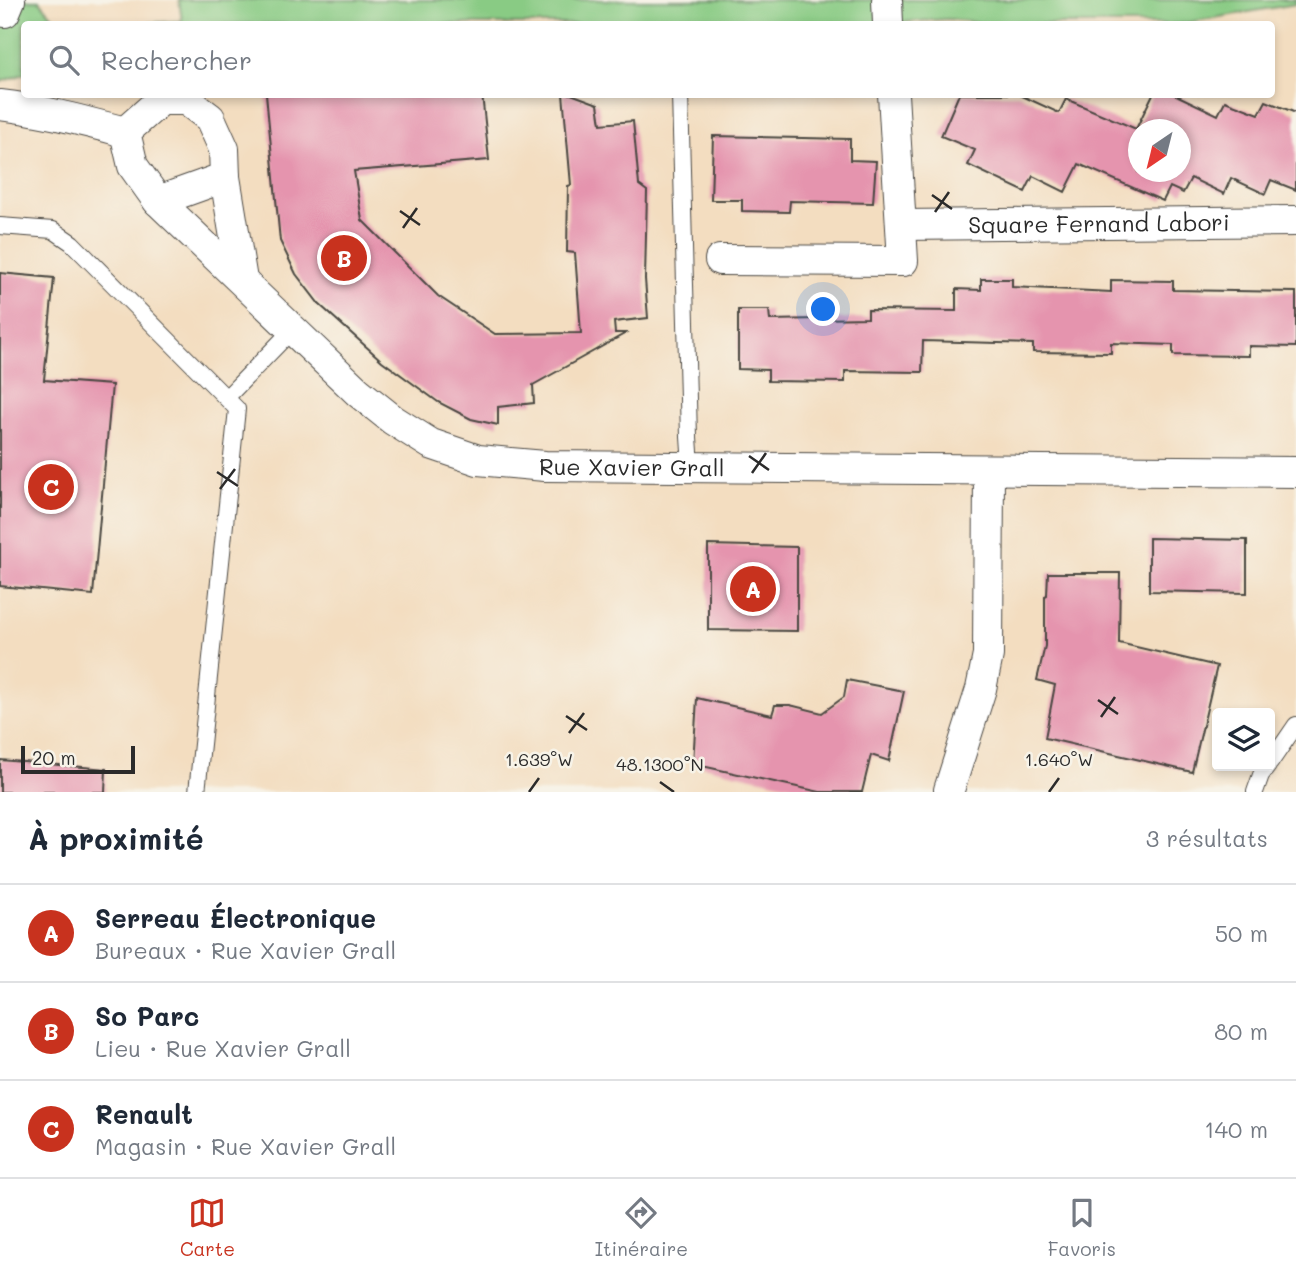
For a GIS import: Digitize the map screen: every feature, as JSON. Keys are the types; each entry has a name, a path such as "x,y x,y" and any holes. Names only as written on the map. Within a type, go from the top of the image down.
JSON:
{"street":[{"path":"0,10 5,12 10,0"},
{"path":"887,0 888,21"},
{"path":"720,260 903,261 893,98"},
{"path":"0,105 54,113 125,132 161,100 186,100 209,118 224,149 225,177 242,280"},
{"name":"Rue Xavier Grall","path":"125,132 134,166 158,201 358,392 393,420 431,444 478,460 545,466 1296,472"},
{"path":"158,201 225,177"},
{"name":"Square Fernand Labori","path":"901,225 1296,221"},
{"path":"950,791 981,689 988,656 989,470"}],"lane":[{"path":"680,98 691,466"},
{"path":"0,226 53,230 72,243 237,409 197,792"},
{"path":"226,398 293,328"},
{"path":"1275,755 1296,725"},
{"path":"1255,792 1264,771"}],"green space":[{"path":"39,0 56,21 21,21 21,75 0,82 0,2"},
{"path":"179,0 1296,0 1296,4 1197,21 182,21"}],"building":[{"path":"266,98 482,98 489,160 354,171 362,220 438,296 495,334 581,333 575,253 567,252 568,186 571,185 563,98 582,98 598,104 601,124 633,121 639,185 647,191 645,279 648,318 614,322 615,333 626,333 533,385 534,403 498,407 498,425 471,419 438,402 382,361 319,304 296,274 280,241"},
{"path":"957,98 1027,98 1059,113 1066,99 1128,126 1128,182 1189,182 1183,193 1170,187 1163,201 1079,164 1065,192 1033,176 1025,192 968,165 975,150 941,136"},
{"path":"1151,98 1182,98 1218,115 1225,101 1259,114 1266,101 1296,113 1296,190 1271,180 1265,194 1231,178 1224,194 1191,178 1191,119 1141,119"},
{"path":"713,136 850,139 850,160 876,161 873,203 790,201 789,212 742,211 742,200 711,200"},
{"path":"0,273 54,278 44,380 112,385 93,595 0,586"},
{"path":"981,279 1012,279 1012,287 1111,292 1111,280 1173,281 1173,290 1296,292 1296,347 1249,346 1249,356 1173,355 1173,345 1111,343 1111,353 1033,352 1033,344 923,341 922,372 845,371 845,382 768,381 768,370 738,369 738,310 769,310 770,320 868,318 868,310 956,311 956,289 981,290"},
{"path":"1149,538 1247,540 1247,593 1149,591"},
{"path":"708,545 797,547 797,631 708,630"},
{"path":"1048,573 1120,573 1119,643 1217,666 1192,772 1045,738 1055,685 1037,680 1045,646"},
{"path":"847,680 904,691 889,761 871,755 862,792 820,792 693,764 697,698 772,715 775,705 790,705 822,713 844,697"},
{"path":"0,760 106,769 105,792 0,792"}],"place":[{"name":"So Parc","path":"344,258"},
{"name":"Renault","path":"51,487"},
{"name":"Serreau Électronique","path":"753,589"}]}
